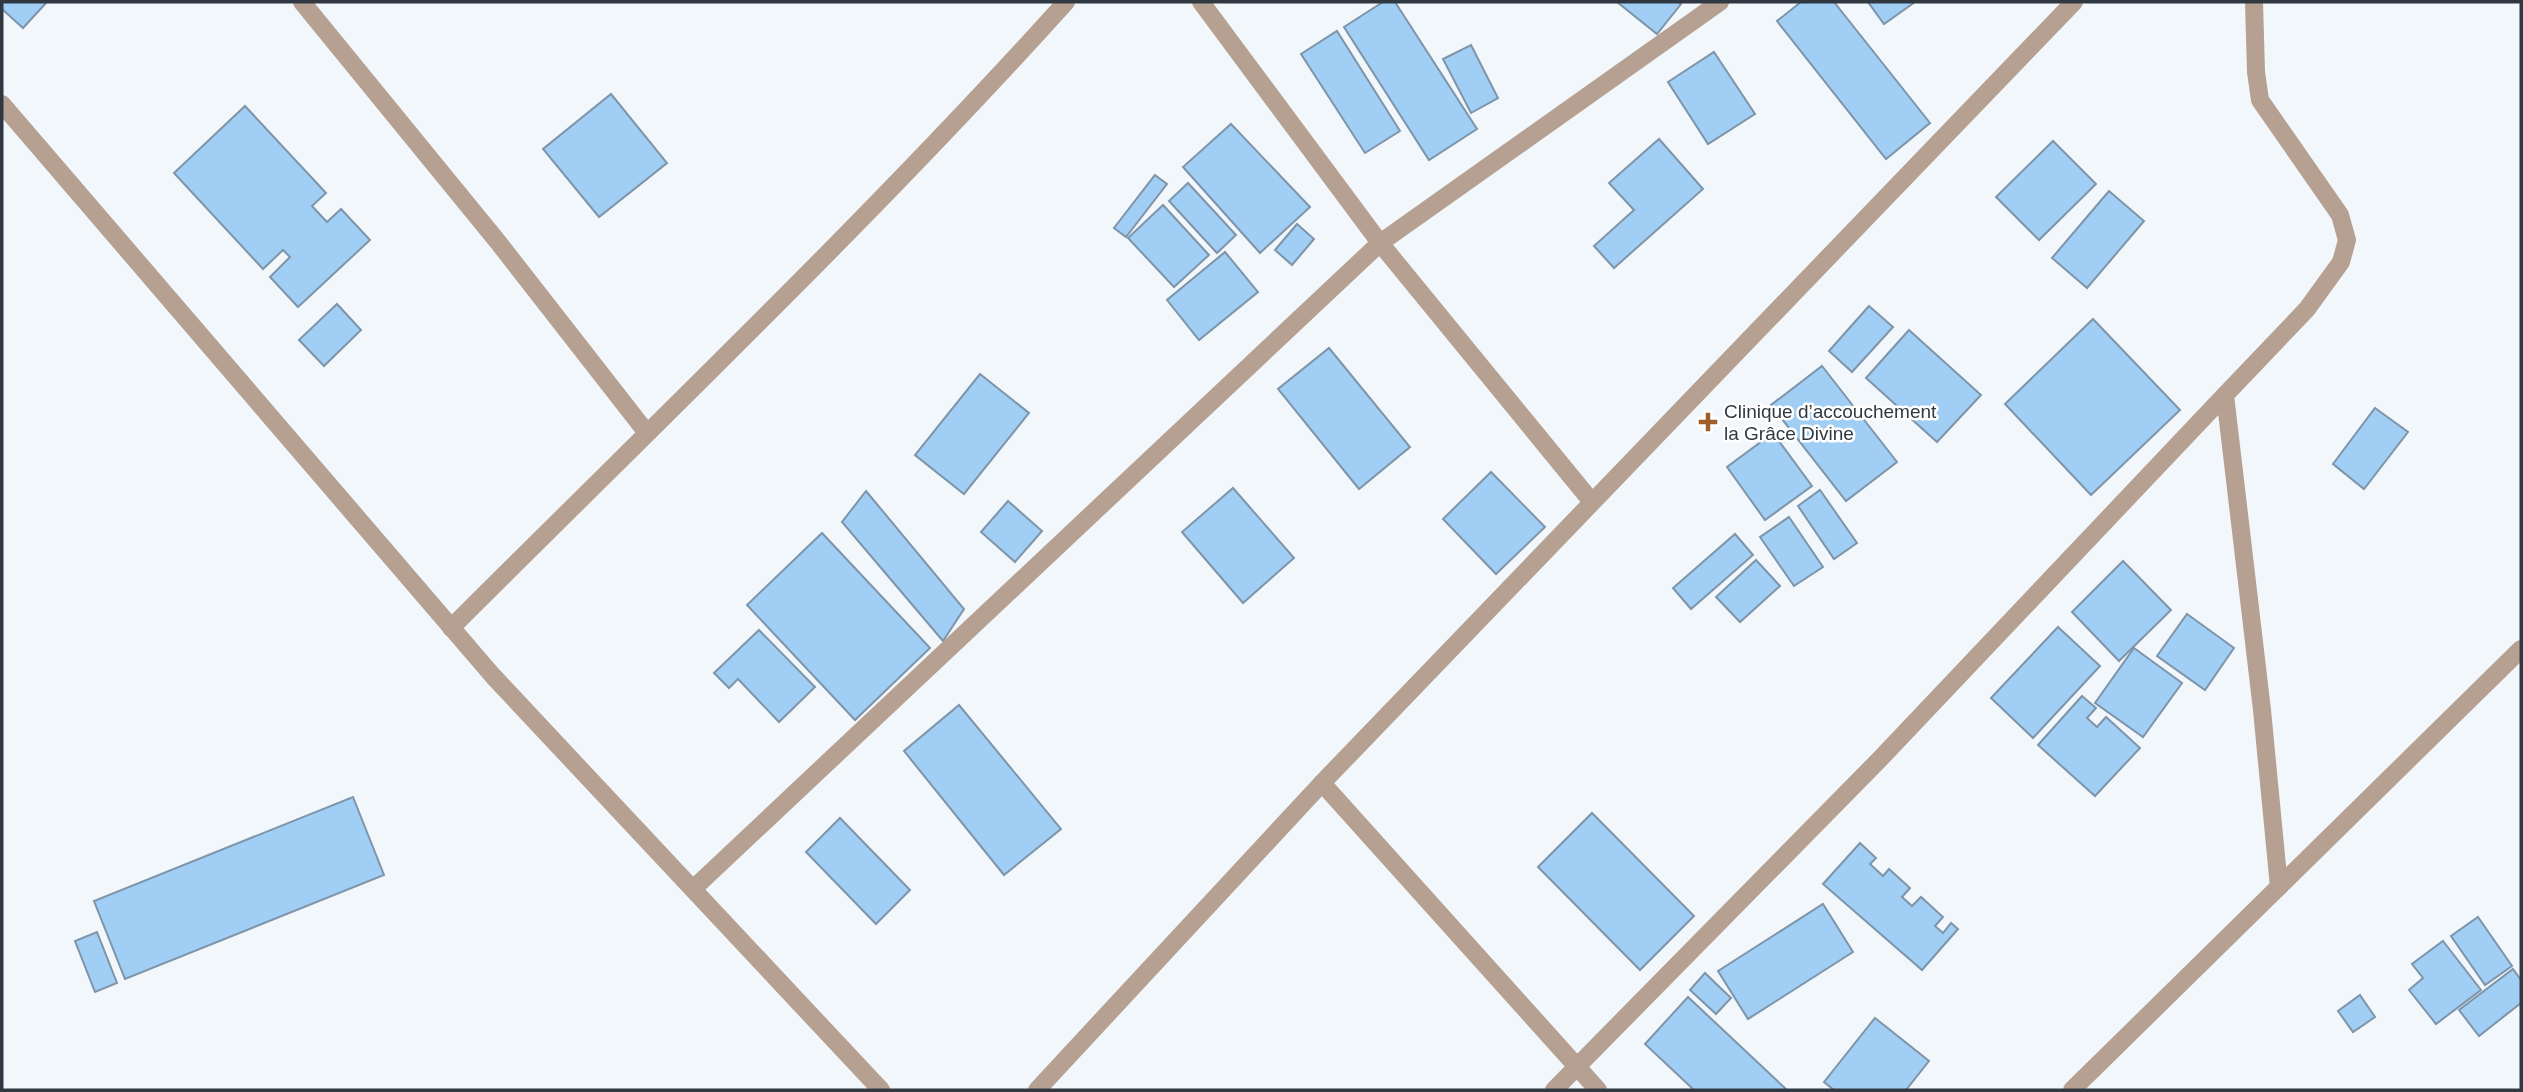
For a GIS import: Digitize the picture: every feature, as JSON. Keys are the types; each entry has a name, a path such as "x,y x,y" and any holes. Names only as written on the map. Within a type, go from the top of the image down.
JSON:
{"street":[{"path":"302,2 498,242 646,433"},
{"path":"451,628 974,102 1066,2"},
{"path":"1201,2 1380,243 1592,502"},
{"path":"693,889 1380,243 1720,2"},
{"path":"1037,1090 1322,783 2074,2"},
{"path":"1554,1090 1879,760 2307,309 2341,262 2347,240 2340,215 2260,100 2254,2"},
{"path":"2,104 451,628 881,1090"},
{"path":"2225,395 2262,710 2279,887"},
{"path":"2072,1090 2521,649"},
{"path":"1322,783 1598,1090"}],"building":[{"path":"2,2 47,2 23,28 2,9"},
{"path":"1383,2 1395,2 1477,129 1429,160 1344,27"},
{"path":"1617,2 1678,2 1681,4 1657,34"},
{"path":"1801,2 1834,2 1930,123 1886,159 1777,21"},
{"path":"1868,2 1915,2 1884,24"},
{"path":"1337,31 1400,131 1365,153 1301,54"},
{"path":"1471,45 1498,98 1471,113 1443,59"},
{"path":"1714,52 1755,114 1708,144 1668,82"},
{"path":"611,94 667,163 599,217 543,149"},
{"path":"245,106 326,193 312,206 327,222 341,209 370,240 298,307 270,277 290,257 283,250 263,269 174,173"},
{"path":"1231,124 1310,207 1260,253 1183,167"},
{"path":"1659,139 1703,189 1614,268 1594,246 1634,210 1609,183"},
{"path":"2053,141 2096,184 2039,240 1996,197"},
{"path":"1155,175 1167,184 1126,237 1114,228"},
{"path":"1188,183 1236,235 1217,253 1169,201"},
{"path":"2109,191 2144,221 2087,288 2052,258"},
{"path":"1163,205 1209,255 1174,287 1128,238"},
{"path":"1297,224 1314,239 1292,265 1275,250"},
{"path":"1225,252 1258,292 1199,340 1167,300"},
{"path":"337,304 361,330 324,366 299,340"},
{"path":"1869,306 1893,327 1852,372 1829,351"},
{"path":"2093,319 2180,410 2091,495 2005,404"},
{"path":"1909,330 1981,395 1937,442 1866,378"},
{"path":"1329,348 1410,447 1359,489 1278,389"},
{"path":"1822,366 1897,462 1846,501 1771,405"},
{"path":"980,374 1029,413 964,494 915,455"},
{"path":"2375,408 2408,432 2364,489 2333,464"},
{"path":"1773,433 1812,486 1765,520 1727,467"},
{"path":"1491,472 1545,527 1496,574 1443,519"},
{"path":"1233,488 1294,558 1243,603 1182,532"},
{"path":"1820,490 1857,543 1834,559 1798,506"},
{"path":"866,491 964,609 943,641 842,522"},
{"path":"1008,501 1042,531 1015,562 981,532"},
{"path":"1789,517 1823,567 1794,586 1760,537"},
{"path":"822,533 930,648 855,720 747,605"},
{"path":"1735,534 1753,555 1691,609 1673,588"},
{"path":"1756,560 1780,586 1740,622 1716,597"},
{"path":"2123,561 2171,610 2119,661 2072,612"},
{"path":"2187,614 2234,648 2205,690 2157,656"},
{"path":"2058,627 2100,666 2033,738 1991,698"},
{"path":"759,630 815,687 779,722 738,679 729,688 714,673"},
{"path":"2134,648 2182,683 2143,737 2095,703"},
{"path":"2082,696 2096,708 2087,718 2097,727 2106,717 2140,748 2095,796 2038,745"},
{"path":"959,705 1061,829 1004,875 904,751"},
{"path":"353,797 384,875 125,979 94,901"},
{"path":"1592,813 1694,916 1640,970 1538,867"},
{"path":"840,818 910,890 876,924 806,852"},
{"path":"1860,843 1876,858 1870,864 1883,876 1889,869 1910,888 1902,897 1912,906 1921,897 1943,917 1935,926 1943,933 1951,923 1958,929 1922,970 1823,884"},
{"path":"1823,904 1853,952 1748,1019 1718,971"},
{"path":"2478,917 2512,966 2485,985 2451,936"},
{"path":"97,932 117,983 95,992 75,941"},
{"path":"2443,941 2481,990 2436,1024 2409,990 2423,978 2412,964"},
{"path":"2513,969 2521,980 2521,1003 2479,1036 2459,1010"},
{"path":"1705,973 1731,998 1716,1014 1690,990"},
{"path":"2360,995 2375,1017 2353,1032 2338,1011"},
{"path":"1688,997 1787,1090 1694,1090 1645,1044"},
{"path":"1875,1018 1929,1061 1906,1090 1834,1090 1824,1082"}],"place":[{"name":"Clinique d’accouchement la Grâce Divine","path":"1708,422"}]}
